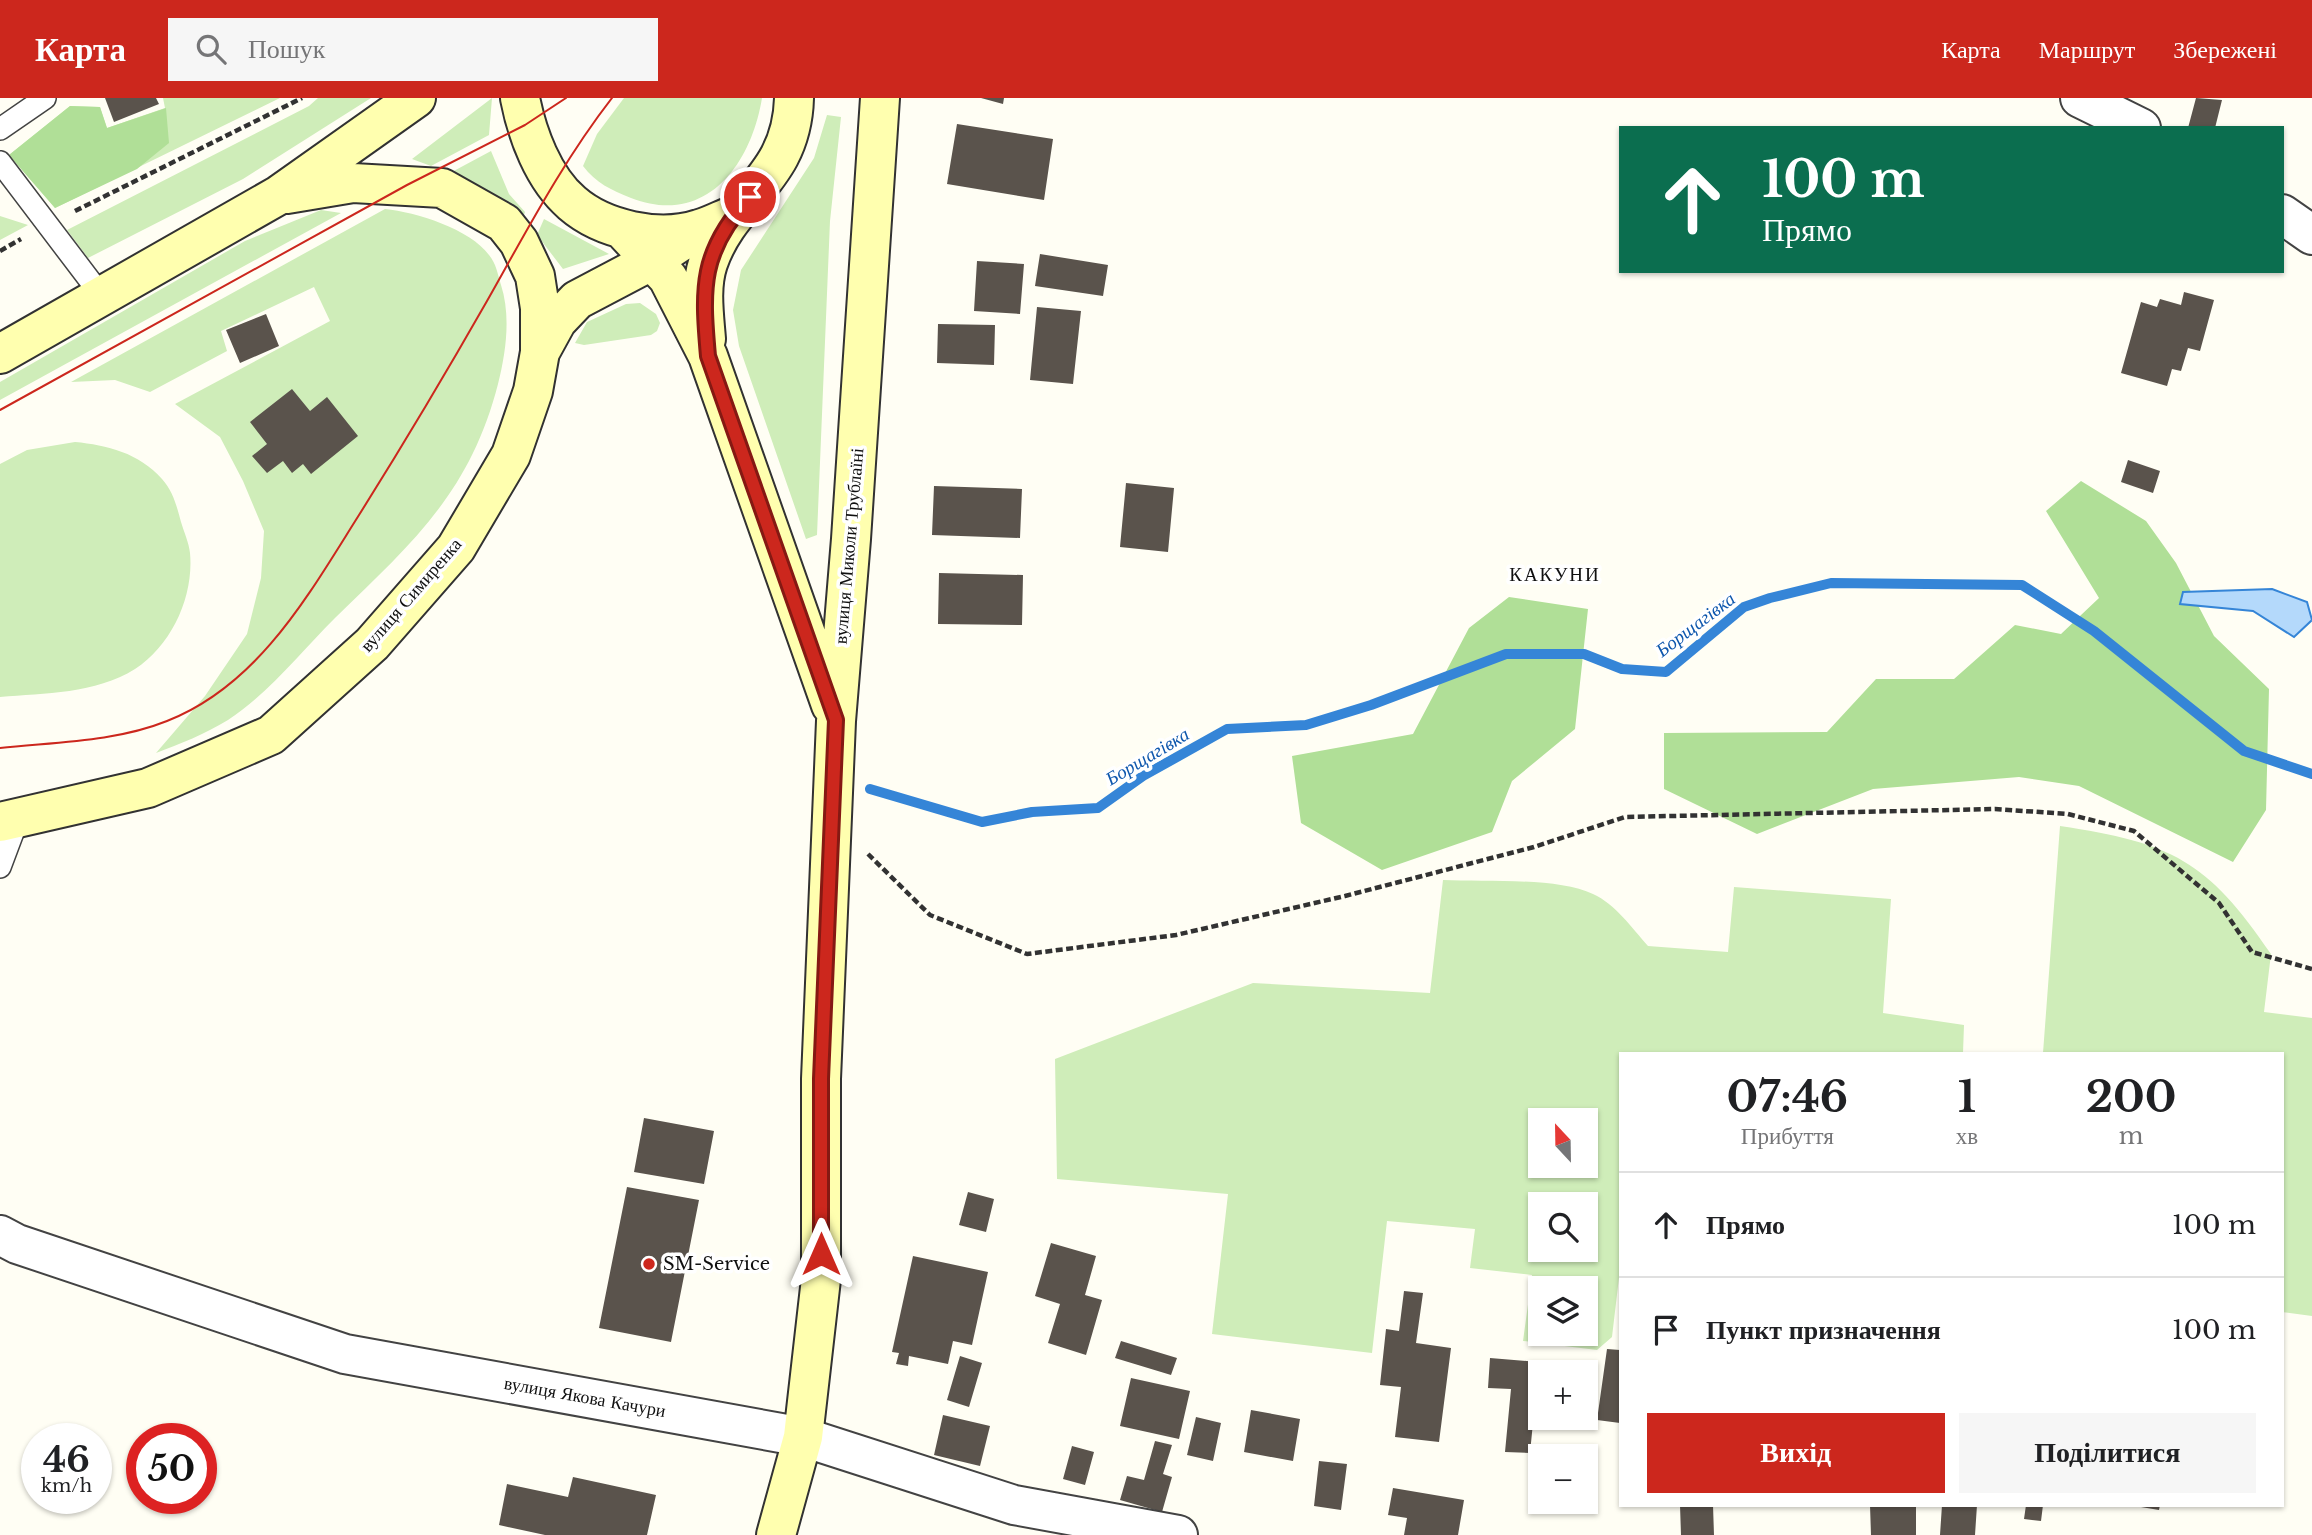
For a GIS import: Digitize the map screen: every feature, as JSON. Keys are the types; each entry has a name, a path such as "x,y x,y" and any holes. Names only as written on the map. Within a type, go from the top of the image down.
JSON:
{"street":[{"path":"0,354 279,195 416,98"},
{"path":"520,98 525,125 537,152 570,202 622,229 653,260 677,294 708,356 836,720"},
{"path":"708,356 703,297 708,264 734,215 766,180 785,150 794,98"},
{"name":"вулиця Миколи Трублаїні","path":"776,1535 803,1437 821,1279 821,1079 836,720 851,539 880,98"},
{"path":"2080,98 2136,126"},
{"path":"279,195 353,183 442,188 504,223 519,242 535,276 540,309 540,352"},
{"path":"622,229 657,234 698,230 734,215"},
{"path":"2284,215 2312,235"},
{"name":"вулиця Симиренка","path":"9,820 148,788 271,735 372,644 456,548 511,455 533,391 540,352 556,321 577,300 653,260 698,230"},
{"name":"вулиця Якова Качури","path":"0,1235 17,1244 345,1354 803,1437 1014,1505 1178,1535"}],"lane":[{"path":"0,129 45,98"},
{"path":"0,162 101,295"},
{"path":"0,867 9,820"}],"path":[{"path":"0,251 47,224 302,98"},
{"path":"832,820 930,915 1027,954 1176,934 1332,899 1534,847 1625,817 1995,809 2068,814 2134,831 2219,903 2252,952 2312,969"}],"green space":[{"path":"163,98 280,98 55,208 9,155 70,106 100,107 107,128 165,108"},
{"path":"318,98 371,98 243,179 88,258 67,230 309,106"},
{"path":"492,98 489,135 431,166 412,159"},
{"path":"624,98 762,98 747,146 735,167 720,184 703,197 682,204 658,205 610,189 583,166 597,134"},
{"path":"70,106 100,107 107,128 166,108 169,143 137,169 55,208 9,155"},
{"path":"827,115 841,117 830,221 817,535 806,539 739,346 733,310 741,270 814,158"},
{"path":"491,151 509,194 525,212 521,223 506,205 490,192 450,173"},
{"path":"385,209 442,223 469,237 489,255 498,273 506,309 505,347 498,384 472,456 435,514 413,540 257,698 228,720 156,753 205,696 247,634 261,578 264,531 243,481 220,437 175,404 330,321 314,287 221,331 227,351 150,392 115,380 71,382"},
{"path":"321,210 341,213 0,400 0,382 245,241"},
{"path":"0,216 28,225 0,240"},
{"path":"544,219 609,254 563,269 537,235"},
{"path":"640,303 656,314 660,323 657,331 651,335 584,345 575,343 587,322 626,304"},
{"path":"75,442 111,448 133,457 153,470 166,484 174,499 189,549 190,569 184,602 170,633 160,647 135,669 120,677 69,691 0,697 0,464 27,450"},
{"path":"2081,481 2146,521 2176,563 2214,636 2269,689 2266,810 2233,862 2079,786 2019,777 1873,789 1757,834 1664,789 1664,733 1827,732 1876,679 1954,679 2015,625 2061,634 2099,598 2046,511"},
{"path":"1509,597 1588,609 1575,729 1512,781 1492,832 1382,870 1301,823 1292,756 1413,734 1469,628"},
{"path":"2060,826 2131,840 2159,849 2184,861 2227,897 2271,954 2264,1012 2312,1018 2312,1316 2284,1312 2284,1052 2043,1052"},
{"path":"1443,880 1520,881 1578,889 1609,904 1648,946 1728,952 1734,887 1891,899 1883,1013 1964,1025 1963,1052 1619,1052 1619,1278 1612,1337 1597,1350 1564,1346 1598,1346 1598,1276 1532,1276 1470,1268 1475,1229 1387,1221 1372,1353 1212,1334 1228,1194 1057,1179 1055,1059 1253,983 1430,993"},
{"path":"1528,1304 1528,1342 1523,1341"}],"water":[{"path":"2272,589 2307,602 2312,620 2294,637 2253,611 2180,604 2183,592"}],"building":[{"path":"105,98 156,98 159,104 114,122"},
{"path":"981,98 1004,98 1003,104"},
{"path":"2196,98 2222,100 2216,126 2189,126"},
{"path":"957,124 1053,139 1044,200 947,184"},
{"path":"1040,254 1108,265 1103,296 1035,286"},
{"path":"977,261 1024,264 1020,314 974,311"},
{"path":"2184,292 2214,300 2200,351 2188,348 2181,371 2172,369 2167,386 2121,373 2141,302 2157,307 2160,299 2181,305"},
{"path":"1037,307 1081,311 1073,384 1030,380"},
{"path":"266,314 279,346 240,363 226,330"},
{"path":"938,324 995,325 994,365 937,363"},
{"path":"292,389 310,411 327,397 358,436 311,474 303,464 292,473 283,461 267,473 252,456 267,444 250,422"},
{"path":"2128,460 2160,471 2153,493 2121,482"},
{"path":"1126,483 1174,488 1168,552 1120,547"},
{"path":"934,486 1022,489 1020,538 932,535"},
{"path":"939,573 1023,575 1022,625 938,624"},
{"path":"644,1118 714,1131 704,1184 634,1172"},
{"name":"SM-Service","path":"627,1187 699,1200 671,1342 599,1328"},
{"path":"968,1192 994,1199 986,1232 959,1225"},
{"path":"1051,1243 1096,1256 1085,1295 1102,1300 1086,1355 1048,1343 1060,1304 1035,1296"},
{"path":"913,1256 988,1272 972,1345 953,1341 948,1364 909,1356 908,1366 896,1364 899,1353 892,1352"},
{"path":"1404,1291 1423,1293 1416,1343 1451,1348 1439,1442 1395,1437 1401,1387 1380,1385 1386,1329 1399,1331"},
{"path":"1121,1341 1177,1358 1171,1375 1115,1358"},
{"path":"1607,1349 1619,1350 1619,1423 1598,1420"},
{"path":"960,1356 982,1363 969,1407 947,1400"},
{"path":"1490,1358 1528,1361 1528,1430 1532,1430 1528,1453 1505,1452 1511,1389 1488,1388"},
{"path":"1131,1378 1190,1391 1179,1439 1120,1426"},
{"path":"1251,1410 1300,1419 1293,1461 1244,1452"},
{"path":"943,1415 990,1426 980,1466 934,1455"},
{"path":"1196,1417 1221,1423 1213,1461 1187,1455"},
{"path":"1155,1441 1172,1445 1163,1474 1172,1477 1162,1512 1120,1500 1127,1476 1144,1480"},
{"path":"1072,1446 1094,1452 1085,1485 1063,1479"},
{"path":"1319,1461 1347,1464 1341,1510 1314,1506"},
{"path":"573,1477 656,1495 647,1535 545,1535 499,1525 507,1484 568,1497"},
{"path":"1393,1488 1464,1500 1458,1535 1404,1535 1407,1518 1388,1515"},
{"path":"1680,1507 1713,1507 1714,1535 1681,1535"},
{"path":"1870,1507 1916,1507 1916,1535 1871,1535"},
{"path":"1942,1507 1977,1507 1975,1535 1940,1535"},
{"path":"2026,1507 2043,1507 2041,1521 2024,1519"}],"waterway":[{"name":"Борщагівка","path":"870,789 982,822 1032,812 1098,808 1143,776 1227,729 1306,725 1371,705 1506,654 1584,654 1622,669 1666,672 1744,607 1831,583 2022,585 2094,631 2244,751 2312,774"}],"tram line":[{"path":"0,410 407,185 525,125 566,98"},
{"path":"0,748 85,740 147,728 200,705 229,685 255,661 279,634 321,575 440,382 561,172 612,98"}],"place":[{"name":"SM-Service","path":"649,1264"}],"district":[{"name":"КАКУНИ","path":"1555,574"}],"route":[{"path":"750,197 734,215 708,264 703,297 708,356 836,720 821,1079 821,1254"}]}
